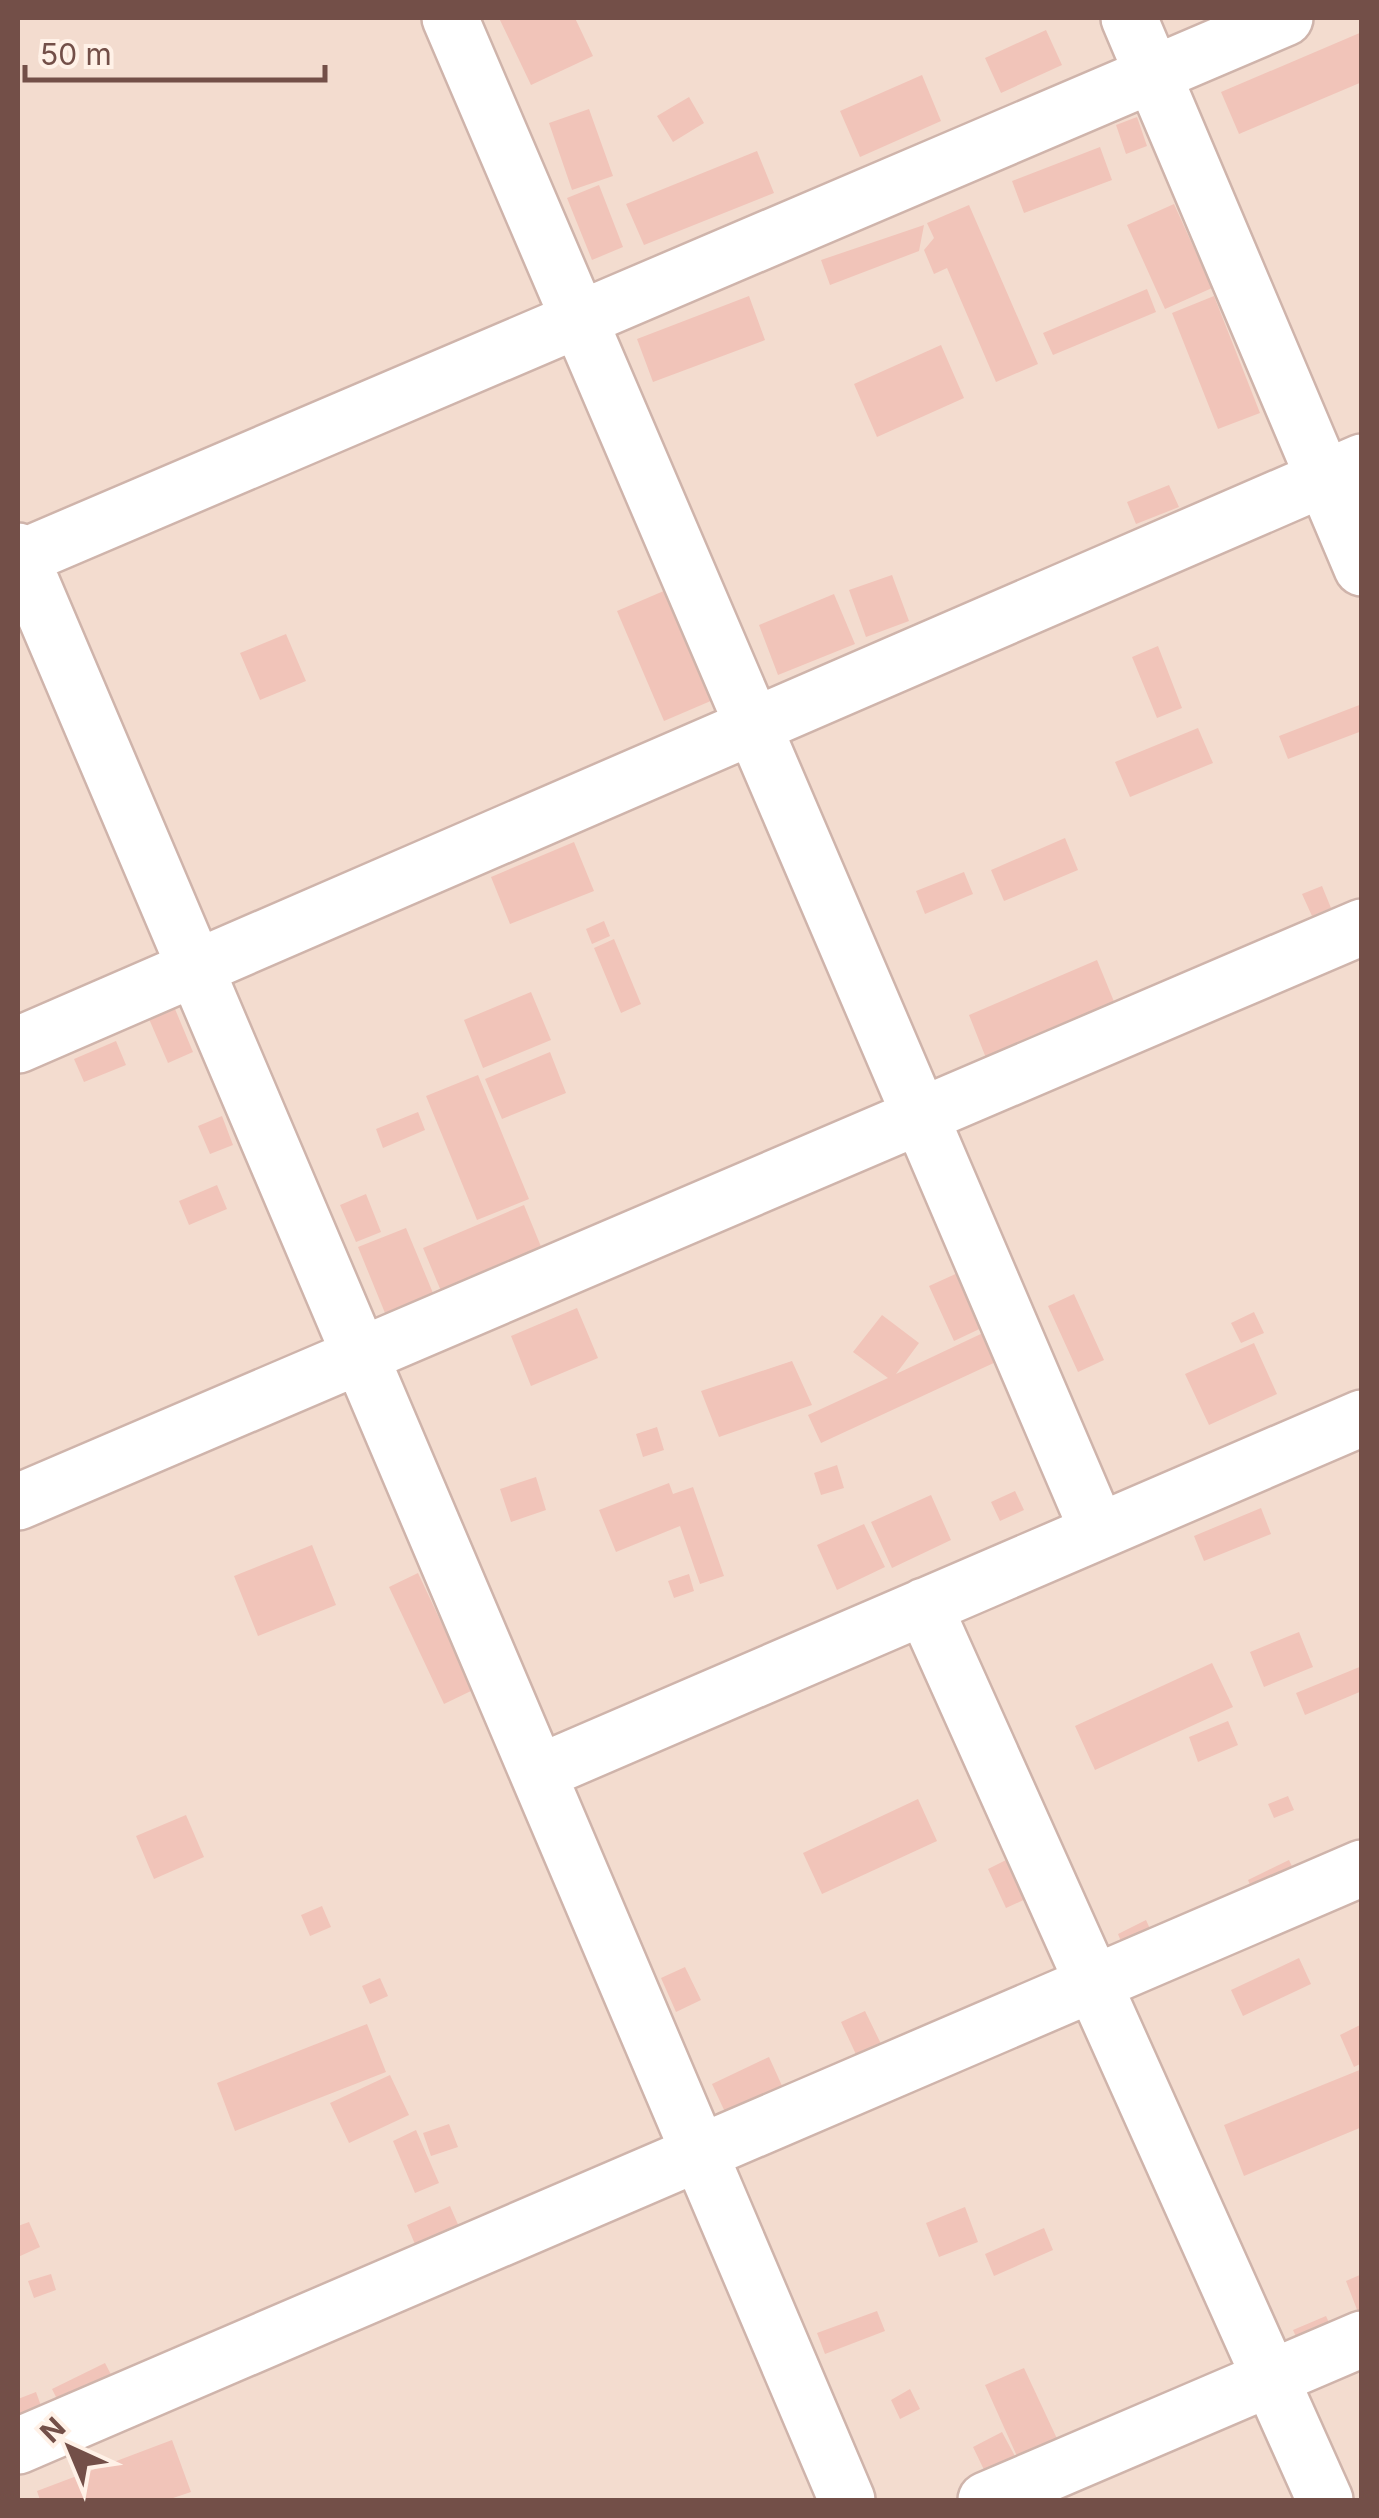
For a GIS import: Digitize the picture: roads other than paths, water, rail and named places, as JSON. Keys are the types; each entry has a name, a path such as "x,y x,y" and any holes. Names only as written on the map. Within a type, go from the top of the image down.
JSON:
{"street":[{"path":"450,18 1098,1531"},
{"path":"1129,18 1342,470 1362,568"},
{"path":"847,2500 18,556 1285,18"},
{"path":"18,1045 1342,470"},
{"path":"18,1502 1362,927"},
{"path":"538,1773 1362,1418"},
{"path":"924,1606 1325,2500"},
{"path":"18,2446 1362,1868"},
{"path":"986,2500 1362,2339"}]}
